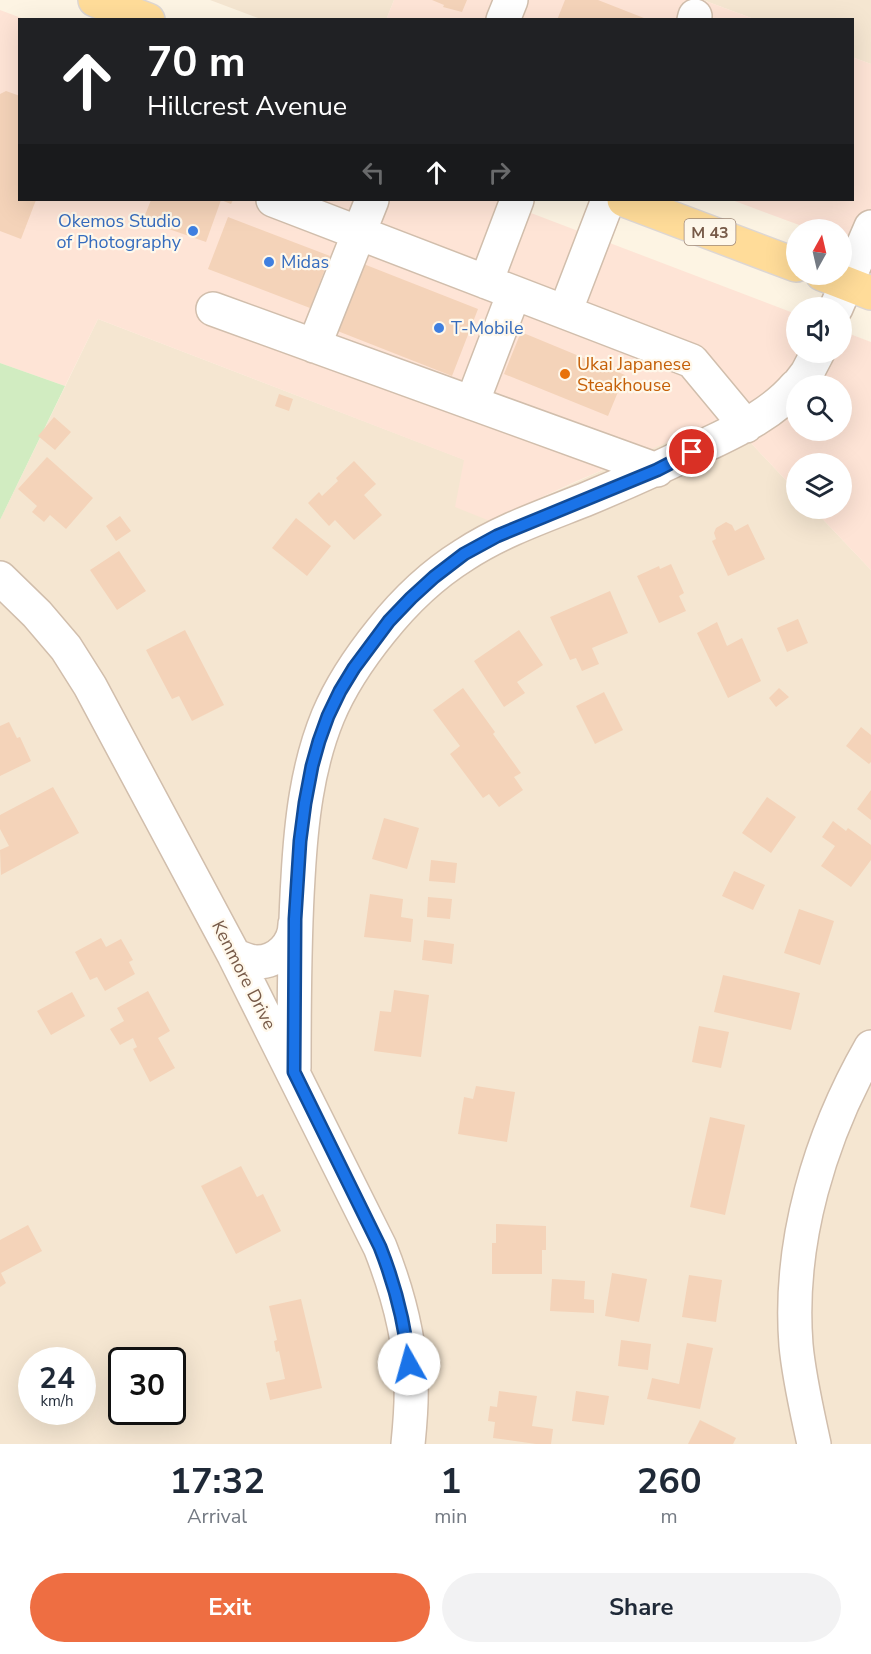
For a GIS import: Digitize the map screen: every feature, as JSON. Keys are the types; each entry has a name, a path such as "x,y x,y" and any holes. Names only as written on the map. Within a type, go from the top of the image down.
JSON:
{"main road":[{"path":"95,0 143,18"},
{"name":"M 43","path":"628,201 786,261"}],"street":[{"path":"504,18 511,0"},
{"path":"276,201 692,361 746,426"},
{"path":"314,346 372,201"},
{"path":"472,404 500,287 517,201"},
{"path":"565,312 624,201"},
{"path":"844,290 871,228"},
{"path":"213,309 657,470"},
{"path":"294,1072 295,919 305,803 319,741 328,716 340,691 371,644 411,598 434,577 472,550 497,536 657,470 746,426 786,397"},
{"name":"Kenmore Drive","path":"0,578 37,614 66,648 90,686 234,955 380,1247 403,1319 408,1347 411,1382 408,1444"},
{"path":"234,955 256,962 278,956 292,940 295,919"},
{"path":"814,1444 796,1345 795,1307 800,1241 823,1154 843,1104 871,1047"}],"shaded area":[{"path":"210,0 394,0 387,18 258,18"},
{"path":"394,0 703,0 751,18 387,18"},
{"path":"703,0 871,0 871,64 854,58 854,18 751,18"},
{"path":"0,10 21,18 18,18 18,201 500,201 786,310 786,363 852,363 852,335 871,342 871,570 823,519 852,519 852,453 786,453 786,480 727,414 703,427 490,521 455,507 464,460 98,319 65,386 0,363"},
{"path":"854,58 871,64 871,253 852,246 852,219 786,220 735,201 854,201"},
{"path":"98,319 465,460 490,521 727,414 786,480 786,519 823,519 871,570 871,1444 0,1444 0,520"}],"green space":[{"path":"0,363 65,386 0,520"}],"building":[{"path":"432,0 467,0 462,12 443,7 444,5"},
{"path":"565,0 598,0 644,18 558,18"},
{"path":"6,91 18,95 18,201 36,201 21,239 0,231 0,94"},
{"name":"Okemos Studio of Photography","path":"151,201 221,201 206,242 143,220"},
{"name":"Midas","path":"228,217 330,256 310,308 208,269"},
{"path":"361,263 478,309 452,376 335,330"},
{"name":"Ukai Japanese Steakhouse","path":"521,332 625,375 608,416 504,374"},
{"path":"279,394 293,399 289,411 275,406"},
{"path":"54,417 71,432 55,450 38,436"},
{"path":"47,457 93,498 66,529 50,515 44,522 32,512 37,506 18,489"},
{"path":"354,461 376,484 364,495 382,515 354,540 335,520 329,526 308,503 319,492 322,496 338,481 336,478"},
{"path":"120,516 131,531 116,541 106,526"},
{"path":"296,518 331,546 307,576 272,548"},
{"path":"726,522 732,525 735,531 748,524 765,559 728,576 712,541 716,539 714,533 716,528"},
{"path":"119,551 146,591 117,610 90,570"},
{"path":"671,564 684,593 679,596 686,611 659,623 637,576 659,566 660,569"},
{"path":"610,591 628,633 592,648 599,664 582,671 576,658 570,660 550,617"},
{"path":"798,619 808,643 787,652 777,628"},
{"path":"717,622 727,646 742,638 761,681 728,698 697,633"},
{"path":"185,630 224,705 192,721 179,696 172,699 146,650"},
{"path":"519,630 543,665 517,682 525,693 504,707 474,661"},
{"path":"463,688 521,773 514,777 523,790 499,807 489,794 483,798 450,754 460,746 433,710"},
{"path":"779,688 789,697 776,707 769,698"},
{"path":"604,692 623,730 595,744 576,706"},
{"path":"9,722 17,738 20,737 31,761 0,776 0,726"},
{"path":"861,727 871,735 871,762 869,764 846,746"},
{"path":"53,787 79,833 1,875 0,850 9,846 0,829 0,815"},
{"path":"871,790 871,820 857,809"},
{"path":"767,797 796,817 771,853 742,833"},
{"path":"384,818 419,828 407,869 372,859"},
{"path":"833,821 846,831 848,828 871,845 871,860 851,887 821,866 835,846 822,837"},
{"path":"431,860 457,863 455,883 429,881"},
{"path":"734,871 765,885 753,910 722,896"},
{"path":"370,894 403,899 401,917 413,919 411,942 364,937"},
{"path":"428,897 452,899 450,919 427,917"},
{"path":"799,909 834,921 820,965 784,953"},
{"path":"101,938 106,947 121,939 133,960 129,962 135,974 105,991 97,977 90,980 75,952"},
{"path":"424,940 454,944 452,964 422,960"},
{"path":"723,975 800,993 791,1030 714,1012"},
{"path":"394,990 429,995 421,1057 374,1051 380,1011 391,1012"},
{"path":"148,991 170,1031 158,1038 175,1068 150,1082 133,1049 137,1047 133,1038 120,1045 110,1029 124,1021 117,1008"},
{"path":"72,992 85,1016 51,1035 37,1011"},
{"path":"699,1026 729,1032 721,1068 692,1062"},
{"path":"476,1086 515,1092 507,1142 458,1134 464,1097 473,1099"},
{"path":"710,1117 745,1125 725,1215 690,1207"},
{"path":"241,1166 257,1197 263,1194 281,1231 236,1254 201,1186"},
{"path":"496,1224 546,1226 546,1250 542,1250 542,1274 492,1274 492,1243 496,1243"},
{"path":"28,1225 42,1251 1,1273 6,1283 0,1287 0,1240"},
{"path":"612,1273 647,1279 639,1322 605,1316"},
{"path":"689,1275 722,1280 716,1322 682,1317"},
{"path":"552,1279 585,1281 584,1299 594,1300 594,1313 550,1311"},
{"path":"301,1299 322,1388 270,1400 266,1383 285,1379 279,1351 276,1352 274,1341 277,1340 269,1306"},
{"path":"621,1340 651,1344 648,1370 618,1366"},
{"path":"687,1343 713,1348 700,1409 647,1399 652,1378 679,1384"},
{"path":"499,1391 537,1396 532,1426 553,1429 551,1444 493,1438 495,1422 488,1421 490,1406 497,1407"},
{"path":"576,1391 609,1396 604,1425 572,1421"},
{"path":"700,1420 736,1438 733,1444 688,1444"}],"place":[{"name":"Okemos Studio of Photography","path":"193,231"},
{"name":"Midas","path":"269,262"},
{"name":"T-Mobile","path":"439,328"},
{"name":"Ukai Japanese Steakhouse","path":"565,374"}],"route":[{"path":"409,1364 403,1319 380,1247 294,1072 295,919 300,841 312,766 319,741 328,716 354,668 389,621 434,577 464,554 497,536 657,470 692,452"}]}
